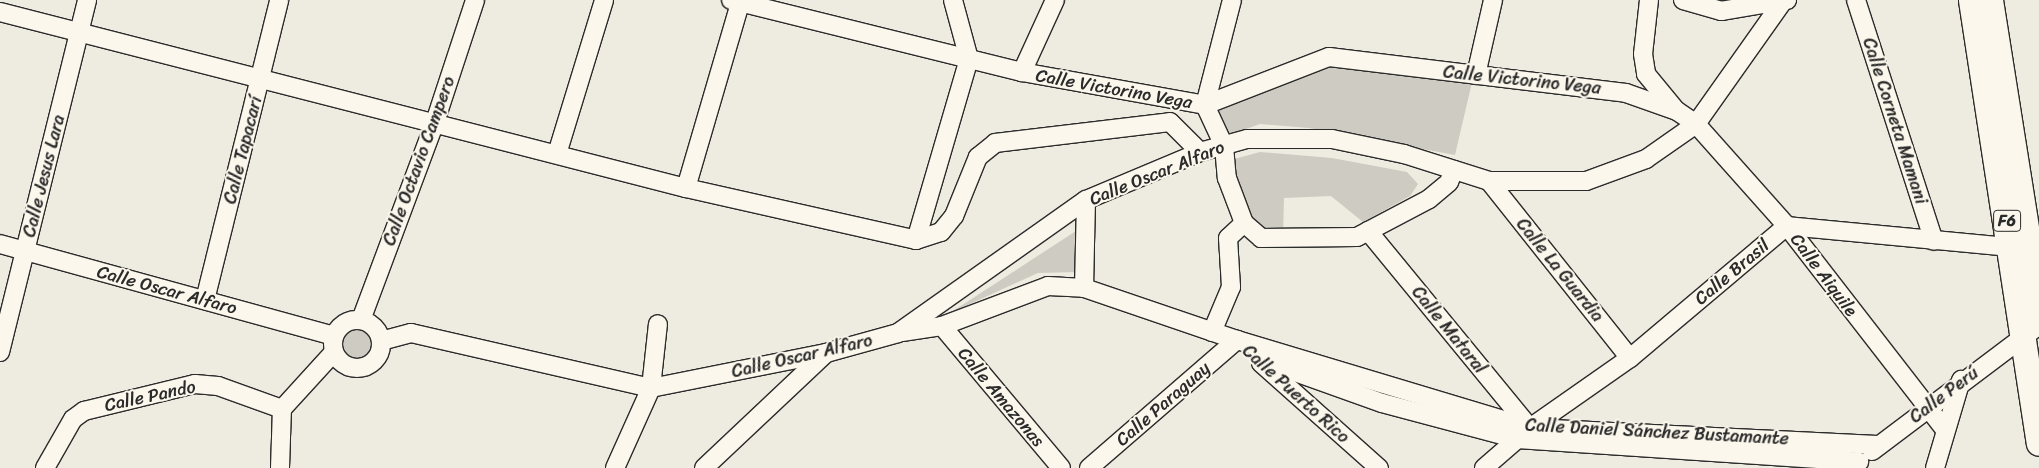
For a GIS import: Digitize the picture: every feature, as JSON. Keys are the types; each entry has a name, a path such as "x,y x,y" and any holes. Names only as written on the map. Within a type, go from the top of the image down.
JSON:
{"highway":[{"name":"F6","path":"1970,0 2021,248 2039,308"},
{"name":"F6","path":"1990,0 2032,332 2039,443"}],"street":[{"name":"Calle Jesus Lara","path":"0,352 87,0"},
{"name":"Calle Tapacarí","path":"205,300 279,0"},
{"name":"Calle Octavio Campero","path":"361,320 435,122 475,0"},
{"path":"557,154 604,0"},
{"path":"916,240 969,59 953,0"},
{"path":"1022,72 1055,0"},
{"path":"1232,0 1205,105 1224,146 1226,178 1244,223 1261,238 1322,239 1357,237 1429,199 1449,182 1454,170"},
{"path":"1476,75 1493,0"},
{"path":"1649,0 1643,54 1646,74 1677,111"},
{"path":"1683,0 1721,11 1786,1"},
{"name":"Calle Corneta Mamani","path":"1856,0 1934,241"},
{"path":"686,188 738,1"},
{"name":"Calle Victorino Vega","path":"738,1 1022,72 1205,105 1329,57 1607,89 1677,111 1696,124"},
{"name":"Calle Oscar Alfaro","path":"381,341 411,333 651,388 826,354 898,333 1086,200 1200,152 1246,139 1332,139 1454,170 1489,181 1586,181 1646,159 1696,124 1786,1"},
{"path":"0,12 261,77 686,188 916,240 940,232 954,216 978,157 995,143 1170,122 1200,152"},
{"name":"Calle Aiquile","path":"1696,124 1787,226 1925,408 1945,430"},
{"name":"Calle La Guardia","path":"1489,181 1630,358"},
{"path":"1084,288 1086,200"},
{"path":"1212,332 1230,287 1228,238 1244,223"},
{"name":"Calle Brasil","path":"1484,468 1524,434 1630,358 1787,226 2021,248"},
{"name":"Calle Mataral","path":"1368,231 1524,434"},
{"name":"Calle Oscar Alfaro","path":"0,244 205,300 334,344"},
{"name":"Calle Daniel Sánchez Bustamante","path":"898,333 942,326 1048,286 1084,288 1237,340 1284,368 1382,403 1524,434 1856,465"},
{"path":"280,468 282,409 334,344 345,323 361,320 375,327 381,341 378,356 360,368 344,365 334,344"},
{"path":"615,468 651,388 658,324"},
{"name":"Calle Amazonas","path":"942,326 1061,468"},
{"name":"Calle Perú","path":"1856,465 1961,380 2032,332"},
{"name":"Calle Paraguay","path":"1089,468 1237,340"},
{"name":"Calle Puerto Rico","path":"1237,340 1379,468"},
{"path":"704,468 826,354"},
{"path":"1935,468 1961,380"},
{"name":"Calle Pando","path":"45,468 73,418 84,411 195,384 218,386 282,409"},
{"name":"Calle Daniel Sánchez Bustamante","path":"1524,434 1880,445"}],"shaded area":[{"path":"1334,59 1473,78 1455,155 1309,128 1260,124 1229,135 1216,130 1206,101"},
{"path":"1260,152 1332,158 1407,172 1418,184 1410,196 1363,222 1331,196 1284,198 1283,234 1264,229 1249,214 1227,161"},
{"path":"1079,229 1078,272 1038,273 950,313"},
{"path":"357,330 367,334 371,344 367,354 357,358 347,354 343,344 347,334"}]}
